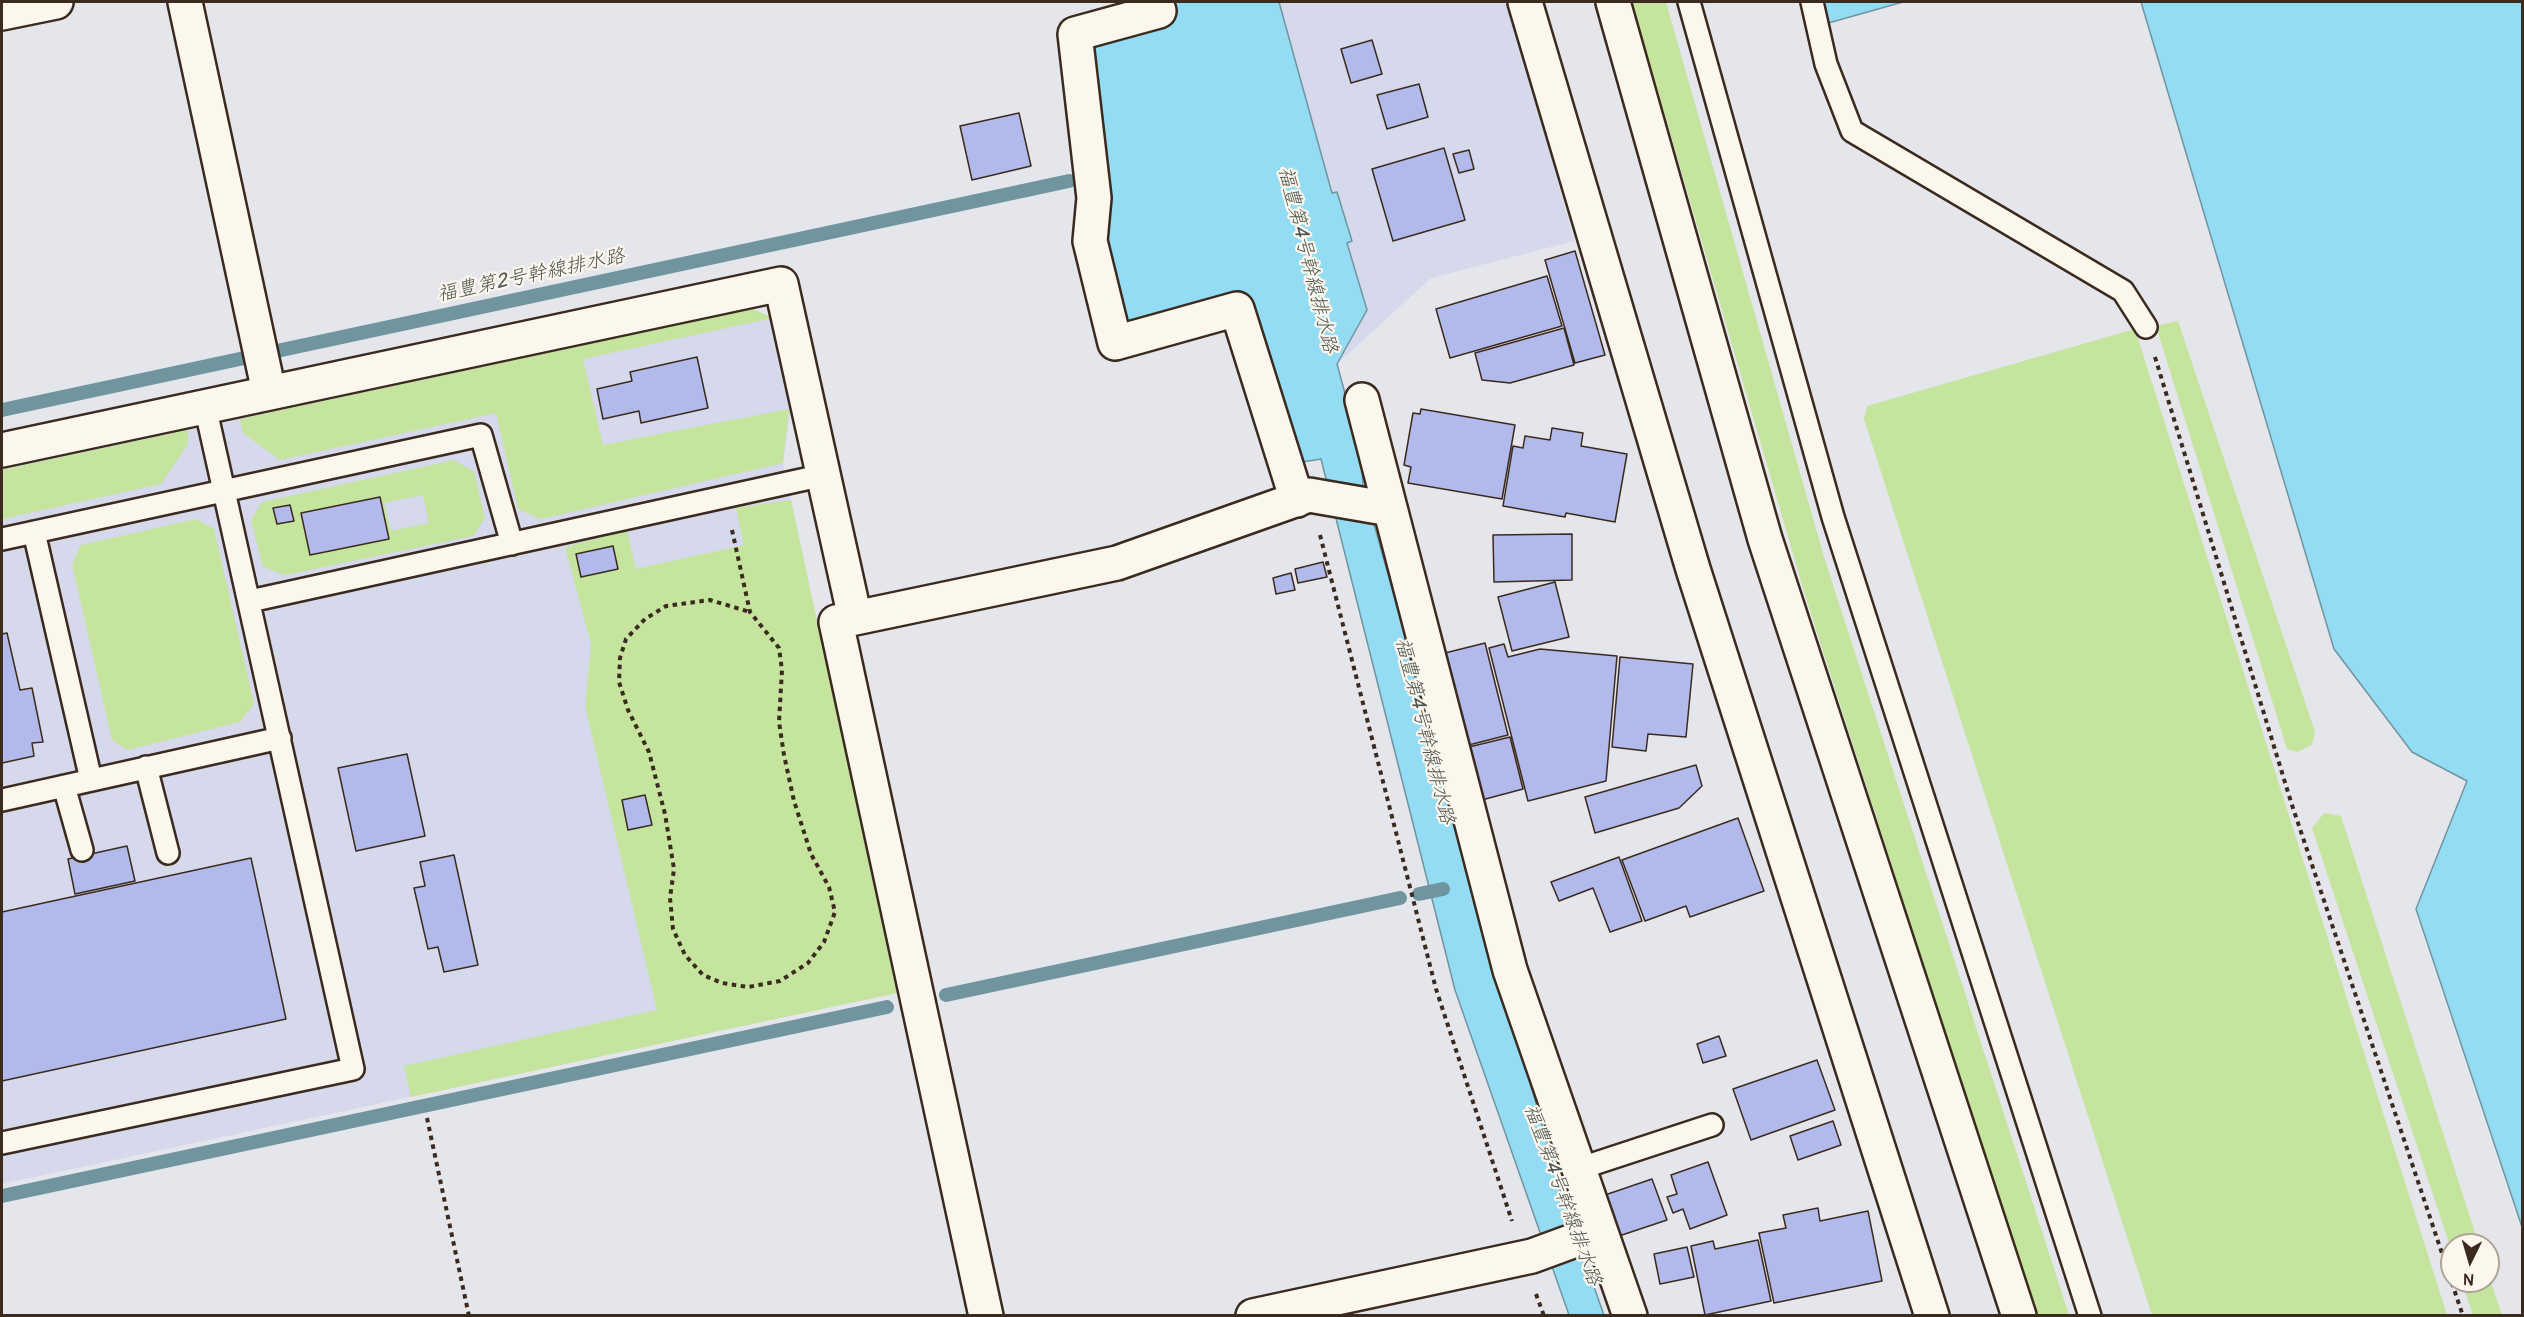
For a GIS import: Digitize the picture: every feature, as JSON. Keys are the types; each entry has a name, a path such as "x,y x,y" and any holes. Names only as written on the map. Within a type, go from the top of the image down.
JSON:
{"street":[{"path":"2,13 56,2"},
{"path":"185,2 267,386"},
{"path":"1156,2 1159,11 1075,34 1094,198 1090,241 1115,343 1237,309 1303,497"},
{"path":"1525,2 1693,569 1932,1316"},
{"path":"1613,2 1765,539 2019,1316"},
{"path":"2,450 206,406 267,386 781,284 855,618"},
{"path":"1362,400 1388,509 1510,970 1578,1168 1595,1233 1630,1316"},
{"path":"986,1316 836,622 1117,562 1303,497 1388,509"},
{"path":"1252,1316 1528,1257 1595,1233"}],"lane":[{"path":"1689,2 1833,517 2090,1316"},
{"path":"1812,2 1826,64 1852,131 2123,291 2146,327"},
{"path":"2,1143 353,1069 206,406"},
{"path":"2,539 482,435 512,543"},
{"path":"249,602 824,475"},
{"path":"34,532 91,780"},
{"path":"2,800 280,738"},
{"path":"146,767 168,853"},
{"path":"64,786 82,850"},
{"path":"1578,1168 1712,1125"}],"path":[{"path":"2146,327 2291,802 2463,1316"},
{"path":"724,497 750,612 779,648 782,670 779,722 784,755 794,801 811,854 829,887 835,912 824,942 808,963 780,981 748,987 722,983 703,975 685,955 673,929 670,898 674,869 664,814 649,752 628,710 619,682 620,658 626,639 645,620 666,606 710,600 750,612"},
{"path":"1303,497 1318,526 1436,989 1528,1257 1544,1316"},
{"path":"427,1118 469,1316"}],"shaded area":[{"path":"1279,2 1508,2 1574,241 1431,278 1337,364 1367,310 1347,242 1352,240 1337,192 1332,193"},
{"path":"753,309 773,318 790,413 783,463 897,993 2,1184 2,470"}],"green space":[{"path":"1632,2 1666,2 1824,557 2069,1315 2036,1315 1805,595"},
{"path":"753,309 773,318 583,359 603,445 789,409 783,463 541,519 518,509 496,413 280,460 243,433 240,419"},
{"path":"2178,321 2315,732 2312,745 2297,752 2287,749 2156,326"},
{"path":"2135,329 2447,1315 2152,1315 1864,419 1867,406"},
{"path":"188,430 188,444 161,484 2,519 2,470"},
{"path":"454,460 474,472 485,518 473,536 286,575 263,567 251,520 262,502","holes":["423,495 429,523 391,531 384,503"]},
{"path":"791,500 897,993 411,1097 404,1066 657,1010 585,706 591,644 565,547 627,531 636,569 744,545 736,508"},
{"path":"196,519 214,529 254,704 240,722 128,750 112,740 72,564 81,545"},
{"path":"2324,813 2341,816 2475,1233 2446,1233 2312,828"},
{"path":"2465,1293 2495,1293 2502,1315 2473,1315"}],"water":[{"name":"福豊第4号幹線排水路","path":"1170,2 1279,2 1332,193 1337,192 1352,241 1347,243 1367,310 1337,364 1361,452 1363,485 1563,1200 1604,1315 1569,1315 1455,990 1321,459 1296,463 1244,293 1123,327 1105,240 1112,198 1104,163 1090,44 1175,18"},
{"path":"1800,2 1903,2 1807,29"},
{"path":"2141,2 2522,2 2522,1227 2416,909 2467,781 2412,752 2334,649"}],"building":[{"path":"1372,40 1382,74 1351,83 1341,49"},
{"path":"1419,84 1428,117 1387,129 1377,95"},
{"path":"1019,113 1031,166 972,180 960,126"},
{"path":"1444,148 1465,220 1393,241 1372,169"},
{"path":"1469,150 1474,169 1459,173 1453,154"},
{"path":"1575,251 1605,355 1575,363 1545,260"},
{"path":"1547,276 1562,326 1450,358 1436,309"},
{"path":"1564,328 1574,365 1510,383 1482,380 1475,353"},
{"path":"697,357 708,408 641,423 639,411 603,419 597,389 632,381 630,372"},
{"path":"1421,409 1515,425 1502,499 1408,483 1411,467 1404,465 1413,413 1420,414"},
{"path":"1552,428 1583,433 1581,446 1627,454 1615,522 1566,513 1565,517 1503,506 1513,446 1523,448 1525,436 1550,440"},
{"path":"380,497 389,539 310,555 301,513"},
{"path":"290,505 294,521 277,524 273,508"},
{"path":"1572,534 1572,580 1494,582 1493,535"},
{"path":"613,546 618,569 581,577 576,554"},
{"path":"1323,562 1327,577 1298,583 1295,569"},
{"path":"1291,573 1295,590 1276,594 1273,578"},
{"path":"1555,582 1569,637 1512,651 1498,597"},
{"path":"7,633 20,690 32,688 43,742 32,743 34,756 2,763 2,634"},
{"path":"1485,643 1508,735 1465,746 1441,654"},
{"path":"1504,644 1508,657 1540,649 1617,656 1606,781 1528,801 1489,648"},
{"path":"1620,657 1693,664 1686,737 1648,734 1646,751 1612,747"},
{"path":"1510,737 1523,789 1478,801 1465,748"},
{"path":"407,754 425,836 356,851 338,768"},
{"path":"1696,765 1702,786 1679,808 1595,833 1585,797"},
{"path":"645,795 652,825 628,830 622,800"},
{"path":"1738,818 1764,891 1690,917 1686,906 1645,921 1622,860"},
{"path":"127,846 135,881 75,894 68,859"},
{"path":"454,855 478,965 444,972 438,947 428,949 414,888 425,886 420,862"},
{"path":"1619,857 1642,921 1610,932 1593,888 1559,901 1551,882"},
{"path":"251,858 286,1019 2,1081 2,912"},
{"path":"1719,1036 1726,1056 1703,1063 1697,1044"},
{"path":"1817,1060 1835,1110 1751,1140 1733,1089"},
{"path":"1833,1121 1841,1145 1798,1160 1790,1136"},
{"path":"1708,1162 1727,1215 1690,1229 1683,1209 1673,1213 1667,1197 1677,1194 1671,1175"},
{"path":"1652,1179 1667,1220 1619,1236 1605,1195"},
{"path":"1818,1208 1820,1221 1868,1211 1882,1281 1774,1303 1759,1233 1786,1228 1783,1215"},
{"path":"1758,1240 1771,1301 1705,1315 1691,1246 1713,1241 1715,1249"},
{"path":"1687,1247 1694,1277 1660,1284 1654,1254"}],"waterway":[{"name":"福豊第2号幹線排水路","path":"2,410 1069,181"},
{"path":"1419,894 1443,889"},
{"path":"946,995 1400,898"},
{"path":"2,1196 887,1007"}]}
